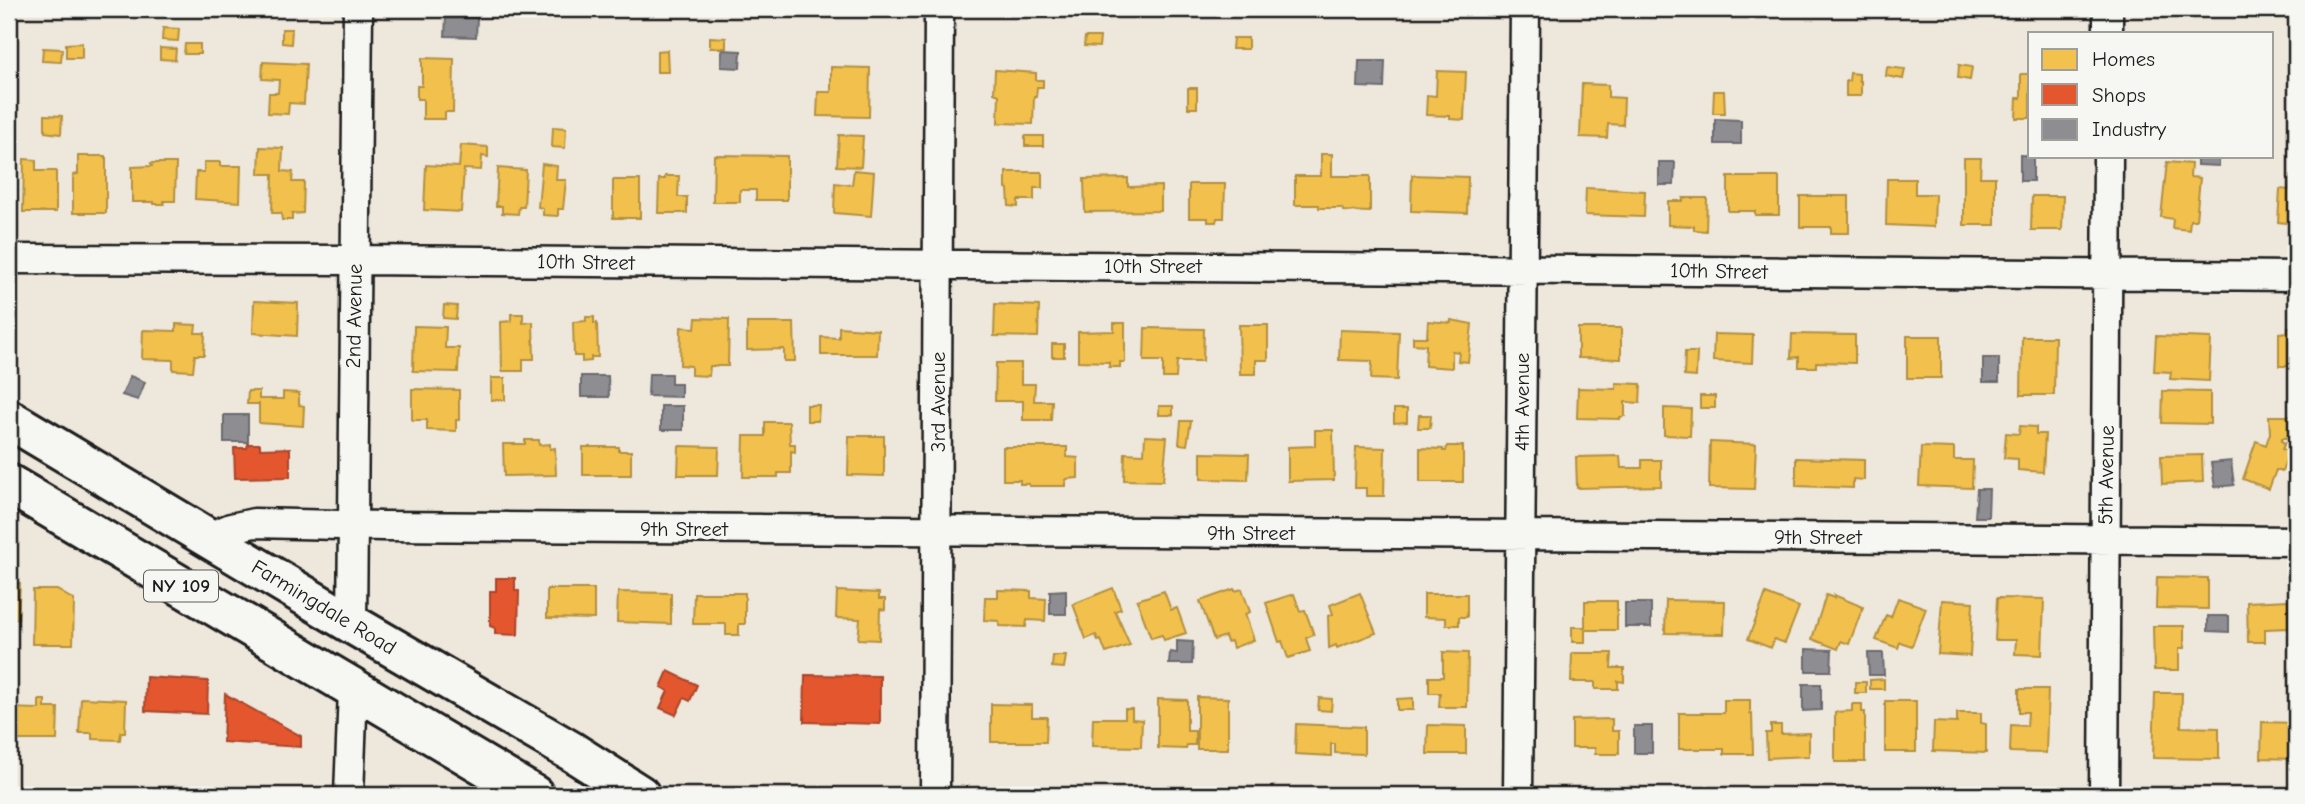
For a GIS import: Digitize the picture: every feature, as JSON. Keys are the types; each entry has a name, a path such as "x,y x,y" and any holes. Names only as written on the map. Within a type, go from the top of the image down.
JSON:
{"main road":[{"name":"Farmingdale Road","path":"9,419 571,751 640,795"},
{"name":"NY 109","path":"11,489 534,795"}],"street":[{"name":"2nd Avenue","path":"352,624 358,9"},
{"name":"3rd Avenue","path":"935,795 939,9"},
{"name":"4th Avenue","path":"1518,795 1525,9"},
{"path":"2108,9 2108,32"},
{"name":"5th Avenue","path":"2104,795 2108,158"},
{"name":"10th Street","path":"9,259 2296,276"},
{"name":"9th Street","path":"209,537 254,523 353,526 2296,541"},
{"path":"349,795 353,689"}],"building: Homes":[{"path":"163,28 179,29 178,41 162,40"},
{"path":"282,29 292,29 291,44 282,43"},
{"path":"710,37 726,38 726,48 710,48"},
{"path":"1085,37 1100,37 1099,47 1084,46"},
{"path":"1233,38 1248,38 1248,49 1232,49"},
{"path":"82,43 82,58 66,58 66,44"},
{"path":"185,44 200,44 200,54 184,54"},
{"path":"43,48 62,49 61,62 42,61"},
{"path":"160,48 176,49 175,60 160,59"},
{"path":"667,50 668,72 657,72 657,51"},
{"path":"422,58 454,59 453,112 445,112 445,119 423,119 423,99 417,99 417,86 422,86"},
{"path":"263,62 306,64 304,104 289,103 288,114 268,113 269,93 278,93 279,80 262,79"},
{"path":"1959,65 1972,67 1970,80 1958,78"},
{"path":"831,67 870,68 869,117 817,116 818,92 831,92"},
{"path":"1887,67 1905,69 1903,79 1886,76"},
{"path":"995,70 1036,73 1036,80 1043,80 1043,87 1037,87 1034,97 1033,124 998,123 999,95 994,93"},
{"path":"1437,71 1466,72 1464,120 1450,119 1450,116 1426,115 1427,95 1436,96"},
{"path":"1850,73 1859,74 1861,96 1846,96 1846,81 1849,81"},
{"path":"2021,74 2028,74 2028,118 2016,118 2017,98 2021,98"},
{"path":"1582,84 1608,85 1608,97 1624,98 1623,125 1608,124 1607,138 1580,137"},
{"path":"1188,88 1197,88 1197,108 1188,108"},
{"path":"1714,91 1724,91 1725,113 1713,113"},
{"path":"45,115 62,116 61,134 45,132"},
{"path":"2291,116 2296,116 2296,142 2291,142"},
{"path":"553,127 566,128 565,148 552,147"},
{"path":"839,135 863,136 861,167 837,166"},
{"path":"1025,136 1043,136 1043,146 1025,146"},
{"path":"461,145 488,147 488,157 482,156 481,170 464,169 461,212 424,210 426,165 459,167"},
{"path":"260,147 283,148 282,171 293,172 292,182 304,182 303,213 292,214 292,220 282,220 281,213 272,213 273,174 259,174"},
{"path":"1321,154 1332,154 1332,176 1370,176 1370,212 1319,208 1319,205 1295,205 1295,176 1321,176"},
{"path":"714,155 787,156 787,200 756,200 756,190 740,190 740,202 713,202"},
{"path":"78,156 106,156 106,213 73,213 73,175 78,174"},
{"path":"1964,158 1981,158 1980,177 1995,177 1995,225 1964,225"},
{"path":"24,159 36,160 36,171 56,171 56,212 23,212"},
{"path":"204,162 220,162 220,166 241,166 240,202 195,199 196,172 204,172"},
{"path":"2167,162 2191,164 2190,177 2200,178 2196,220 2190,220 2189,230 2172,228 2173,219 2161,217"},
{"path":"151,163 176,163 175,201 164,201 164,204 132,202 132,167 152,166"},
{"path":"542,164 557,166 556,180 566,180 563,209 558,209 558,216 543,215 543,208 538,207"},
{"path":"498,168 526,170 524,207 519,207 518,214 502,213 502,206 496,206"},
{"path":"854,170 874,172 871,216 834,213 835,183 852,185"},
{"path":"1006,172 1042,172 1042,188 1034,188 1034,200 1018,200 1018,207 1009,206"},
{"path":"1412,175 1468,177 1467,213 1411,211"},
{"path":"665,176 679,176 678,197 687,197 687,213 658,213 659,179 665,179"},
{"path":"2291,176 2296,177 2296,224 2278,222 2280,189 2289,190"},
{"path":"1728,177 1779,177 1779,215 1755,215 1755,211 1728,211"},
{"path":"1128,178 1128,187 1161,186 1161,211 1085,212 1084,179"},
{"path":"1887,179 1915,179 1915,194 1935,194 1934,227 1886,225"},
{"path":"613,180 640,180 640,218 613,218"},
{"path":"1189,184 1225,184 1224,218 1208,222 1208,218 1189,218"},
{"path":"1586,188 1645,191 1644,217 1585,215"},
{"path":"1800,196 1849,196 1849,233 1831,233 1831,227 1800,227"},
{"path":"2032,196 2063,196 2062,230 2031,230"},
{"path":"1683,198 1707,198 1706,231 1694,230 1694,226 1668,225 1668,201 1683,201"},
{"path":"254,301 298,303 297,336 253,333"},
{"path":"995,304 1039,306 1038,337 994,336"},
{"path":"444,305 457,306 456,319 443,318"},
{"path":"511,314 523,314 523,323 533,322 534,359 523,359 523,371 502,371 501,322 511,321"},
{"path":"586,317 594,317 594,323 597,323 598,357 582,362 582,356 574,356 573,322 586,321"},
{"path":"696,318 729,319 728,366 710,366 709,376 691,375 691,366 680,365 681,327 695,328"},
{"path":"1451,320 1472,324 1468,362 1458,361 1459,352 1452,351 1452,368 1425,366 1426,345 1413,344 1413,337 1427,337 1428,321 1451,323"},
{"path":"747,323 794,323 795,361 784,361 784,349 747,350"},
{"path":"1114,323 1125,323 1125,362 1120,362 1120,367 1109,367 1109,362 1078,361 1078,332 1114,331"},
{"path":"176,324 196,325 195,333 205,333 204,355 195,355 193,371 173,370 173,360 142,359 143,330 176,331"},
{"path":"1239,325 1268,325 1268,360 1256,360 1256,374 1240,374"},
{"path":"414,326 446,327 445,348 459,348 458,372 413,371"},
{"path":"839,327 878,330 877,355 821,355 821,337 839,338"},
{"path":"2288,327 2296,327 2296,366 2279,366 2279,333 2288,332"},
{"path":"1145,328 1204,329 1203,361 1177,361 1176,378 1163,378 1163,361 1144,361"},
{"path":"1578,328 1621,328 1621,359 1578,358"},
{"path":"1340,330 1399,332 1397,380 1371,379 1372,361 1339,360"},
{"path":"1714,334 1753,335 1752,363 1713,361"},
{"path":"1792,334 1855,335 1855,363 1816,362 1816,367 1799,367 1799,357 1791,358"},
{"path":"1907,336 1941,336 1941,378 1907,378"},
{"path":"2156,336 2211,338 2209,381 2170,379 2171,372 2154,371"},
{"path":"2022,337 2055,337 2054,395 2021,395"},
{"path":"1052,344 1064,344 1064,357 1052,357"},
{"path":"1685,352 1697,352 1696,377 1684,376"},
{"path":"996,363 1021,363 1021,384 1035,384 1034,401 1052,401 1051,420 1023,420 1023,401 995,401"},
{"path":"491,378 505,378 505,400 491,400"},
{"path":"1616,383 1641,384 1640,403 1625,402 1625,416 1620,419 1577,418 1578,388 1616,389"},
{"path":"412,389 459,390 459,420 456,420 456,431 427,430 427,420 412,420"},
{"path":"248,391 259,391 259,399 283,399 283,392 299,393 299,405 304,406 303,426 259,423 259,404 247,404"},
{"path":"2163,391 2210,392 2210,424 2162,423"},
{"path":"1700,396 1715,396 1715,408 1700,408"},
{"path":"807,405 819,405 818,421 807,421"},
{"path":"1159,406 1173,406 1173,415 1159,415"},
{"path":"1664,408 1691,409 1690,436 1664,435"},
{"path":"1394,409 1407,409 1407,422 1394,423"},
{"path":"1419,415 1431,415 1430,428 1418,428"},
{"path":"2269,416 2296,416 2296,438 2282,438 2281,441 2285,443 2282,449 2289,451 2282,472 2276,470 2269,489 2243,479 2256,441 2266,445 2270,433"},
{"path":"1181,421 1191,421 1187,445 1179,444"},
{"path":"765,422 789,422 790,444 795,444 795,452 791,451 791,473 778,473 778,477 743,477 744,436 765,436"},
{"path":"2020,426 2036,427 2036,434 2045,434 2043,472 2018,470 2018,459 2004,458 2006,433 2019,434"},
{"path":"1315,430 1333,430 1334,480 1288,481 1288,447 1315,446"},
{"path":"849,436 884,436 884,476 848,475"},
{"path":"1145,436 1167,437 1163,481 1124,480 1125,453 1144,454"},
{"path":"525,440 539,440 539,445 550,444 550,449 555,448 556,475 504,476 503,444 525,444"},
{"path":"1710,442 1756,444 1754,489 1709,488"},
{"path":"679,446 719,447 718,475 678,475"},
{"path":"1447,446 1463,446 1463,482 1420,482 1420,448 1446,451"},
{"path":"583,447 619,447 619,451 631,451 631,475 583,475"},
{"path":"1003,447 1067,447 1067,457 1078,458 1078,478 1066,479 1066,486 1029,486 1020,484 1020,480 1003,480"},
{"path":"1356,447 1385,448 1384,496 1366,496 1366,488 1355,488"},
{"path":"1921,447 1954,448 1954,460 1973,460 1972,488 1919,486"},
{"path":"1201,453 1249,454 1248,480 1201,479"},
{"path":"2202,455 2203,482 2162,484 2161,456"},
{"path":"1620,456 1621,468 1642,468 1642,460 1661,460 1661,486 1577,488 1576,457"},
{"path":"1796,458 1864,460 1864,480 1853,479 1853,488 1796,486"},
{"path":"2157,577 2208,578 2208,609 2156,608"},
{"path":"9,583 20,583 18,619 9,619"},
{"path":"1113,588 1121,609 1115,611 1130,645 1106,653 1096,635 1086,639 1073,604"},
{"path":"547,589 594,589 594,619 547,618"},
{"path":"1234,589 1242,589 1250,612 1245,614 1254,640 1233,648 1231,641 1227,642 1225,636 1214,640 1200,601"},
{"path":"33,590 57,590 74,600 73,644 32,644"},
{"path":"998,590 1031,591 1031,598 1046,599 1045,621 1027,620 1026,627 999,626 999,621 984,620 985,597 998,597"},
{"path":"837,591 879,593 879,599 885,599 885,610 880,609 879,640 858,639 860,619 836,618"},
{"path":"1164,591 1171,610 1177,608 1186,633 1164,640 1162,635 1151,638 1137,600"},
{"path":"618,592 671,593 671,624 617,622"},
{"path":"694,593 745,593 745,624 739,624 739,635 726,635 726,624 693,624"},
{"path":"1360,593 1376,633 1337,648 1336,645 1329,648 1328,616 1333,614 1330,605"},
{"path":"1294,594 1300,611 1305,610 1314,635 1306,638 1310,651 1288,658 1282,641 1279,642 1266,603"},
{"path":"1424,594 1467,594 1467,617 1459,617 1459,625 1446,625 1446,618 1424,617"},
{"path":"1766,594 1799,607 1785,643 1774,639 1771,648 1748,639"},
{"path":"1826,595 1834,598 1834,595 1863,607 1849,644 1841,641 1838,649 1812,639"},
{"path":"1898,598 1926,608 1912,646 1900,642 1898,648 1876,640 1886,615 1891,617"},
{"path":"1997,598 2044,599 2042,655 2015,654 2016,640 1995,640"},
{"path":"1666,600 1725,601 1724,634 1665,633"},
{"path":"1942,600 1973,602 1970,656 1938,654"},
{"path":"2288,600 2289,628 2265,629 2265,642 2248,642 2247,602"},
{"path":"1585,601 1617,601 1617,630 1585,630 1585,642 1572,642 1572,627 1585,627"},
{"path":"2153,626 2184,626 2184,648 2179,648 2179,670 2154,670"},
{"path":"1443,652 1468,653 1467,707 1439,707 1440,693 1429,693 1429,677 1443,677"},
{"path":"1572,653 1612,653 1611,668 1624,668 1624,682 1618,681 1618,689 1595,689 1595,682 1571,682"},
{"path":"1053,656 1066,656 1064,668 1052,667"},
{"path":"1884,679 1884,689 1870,689 1870,680"},
{"path":"1855,682 1866,682 1866,693 1855,693"},
{"path":"2019,689 2048,689 2046,753 2010,752 2011,725 2027,726 2028,712 2019,712"},
{"path":"2155,693 2182,693 2181,727 2219,728 2219,759 2153,758"},
{"path":"1197,697 1228,698 1228,749 1197,749"},
{"path":"81,698 126,700 125,732 121,732 120,740 92,739 92,733 79,733"},
{"path":"1319,698 1332,699 1331,711 1318,710"},
{"path":"1413,698 1413,710 1397,710 1397,699"},
{"path":"1158,699 1187,700 1187,731 1195,731 1195,745 1187,745 1186,749 1158,748"},
{"path":"39,700 45,700 45,708 58,708 57,740 9,740 9,708 39,709"},
{"path":"1724,700 1750,700 1753,754 1724,754 1724,749 1679,749 1679,713 1724,713"},
{"path":"1885,701 1916,701 1916,752 1885,752"},
{"path":"991,704 1032,705 1032,717 1047,717 1046,742 991,742"},
{"path":"1852,704 1862,704 1862,712 1865,712 1865,762 1835,762 1835,712 1852,711"},
{"path":"1125,709 1132,709 1132,719 1142,720 1141,747 1092,746 1093,718 1125,718"},
{"path":"1957,713 1981,713 1981,723 1986,724 1986,753 1933,751 1934,722 1957,723"},
{"path":"1612,719 1612,731 1619,731 1619,754 1595,754 1595,748 1572,748 1572,720"},
{"path":"2262,722 2296,723 2296,759 2261,758"},
{"path":"1296,724 1364,727 1364,754 1335,753 1335,744 1331,744 1331,756 1295,754"},
{"path":"1428,725 1466,726 1466,754 1427,754"},
{"path":"1771,725 1781,725 1781,734 1809,733 1809,756 1767,758 1766,733 1771,733"}],"building: Shops":[{"path":"248,444 260,444 260,449 290,448 290,477 235,478 234,448 247,448"},
{"path":"496,578 515,578 515,590 519,591 518,635 495,634 495,628 490,626 490,591 496,591"},
{"path":"668,671 697,685 690,701 684,698 676,715 660,708 668,691 661,687"},
{"path":"805,675 880,676 880,724 804,722"},
{"path":"146,677 208,681 207,714 145,711"},
{"path":"225,694 301,736 301,747 223,742"}],"building: Industry":[{"path":"446,17 477,18 476,37 445,36"},
{"path":"722,50 741,51 740,68 721,67"},
{"path":"1359,61 1385,61 1384,88 1358,87"},
{"path":"1715,119 1741,120 1741,144 1715,144"},
{"path":"2020,155 2028,156 2028,158 2033,158 2033,181 2020,181"},
{"path":"2197,158 2219,158 2219,166 2197,165"},
{"path":"1659,162 1675,162 1674,185 1659,185"},
{"path":"1983,358 1999,358 1999,382 1983,382"},
{"path":"649,374 671,374 671,384 681,384 681,397 648,396"},
{"path":"130,376 145,382 138,400 122,395"},
{"path":"581,376 608,376 609,397 581,397"},
{"path":"661,406 683,406 683,430 661,430"},
{"path":"224,415 248,415 248,442 224,442"},
{"path":"2231,461 2234,485 2215,487 2211,463"},
{"path":"1977,489 1989,489 1988,517 1975,517"},
{"path":"1066,590 1066,614 1050,614 1050,591"},
{"path":"1625,603 1651,603 1651,627 1625,627"},
{"path":"2208,616 2229,616 2229,632 2208,631"},
{"path":"1177,641 1193,642 1192,664 1169,664 1170,652 1177,653"},
{"path":"1806,649 1832,650 1831,671 1806,671"},
{"path":"1868,653 1883,653 1884,675 1869,675"},
{"path":"1803,684 1821,684 1821,710 1803,711"},
{"path":"1634,726 1652,726 1652,753 1634,753"}]}
